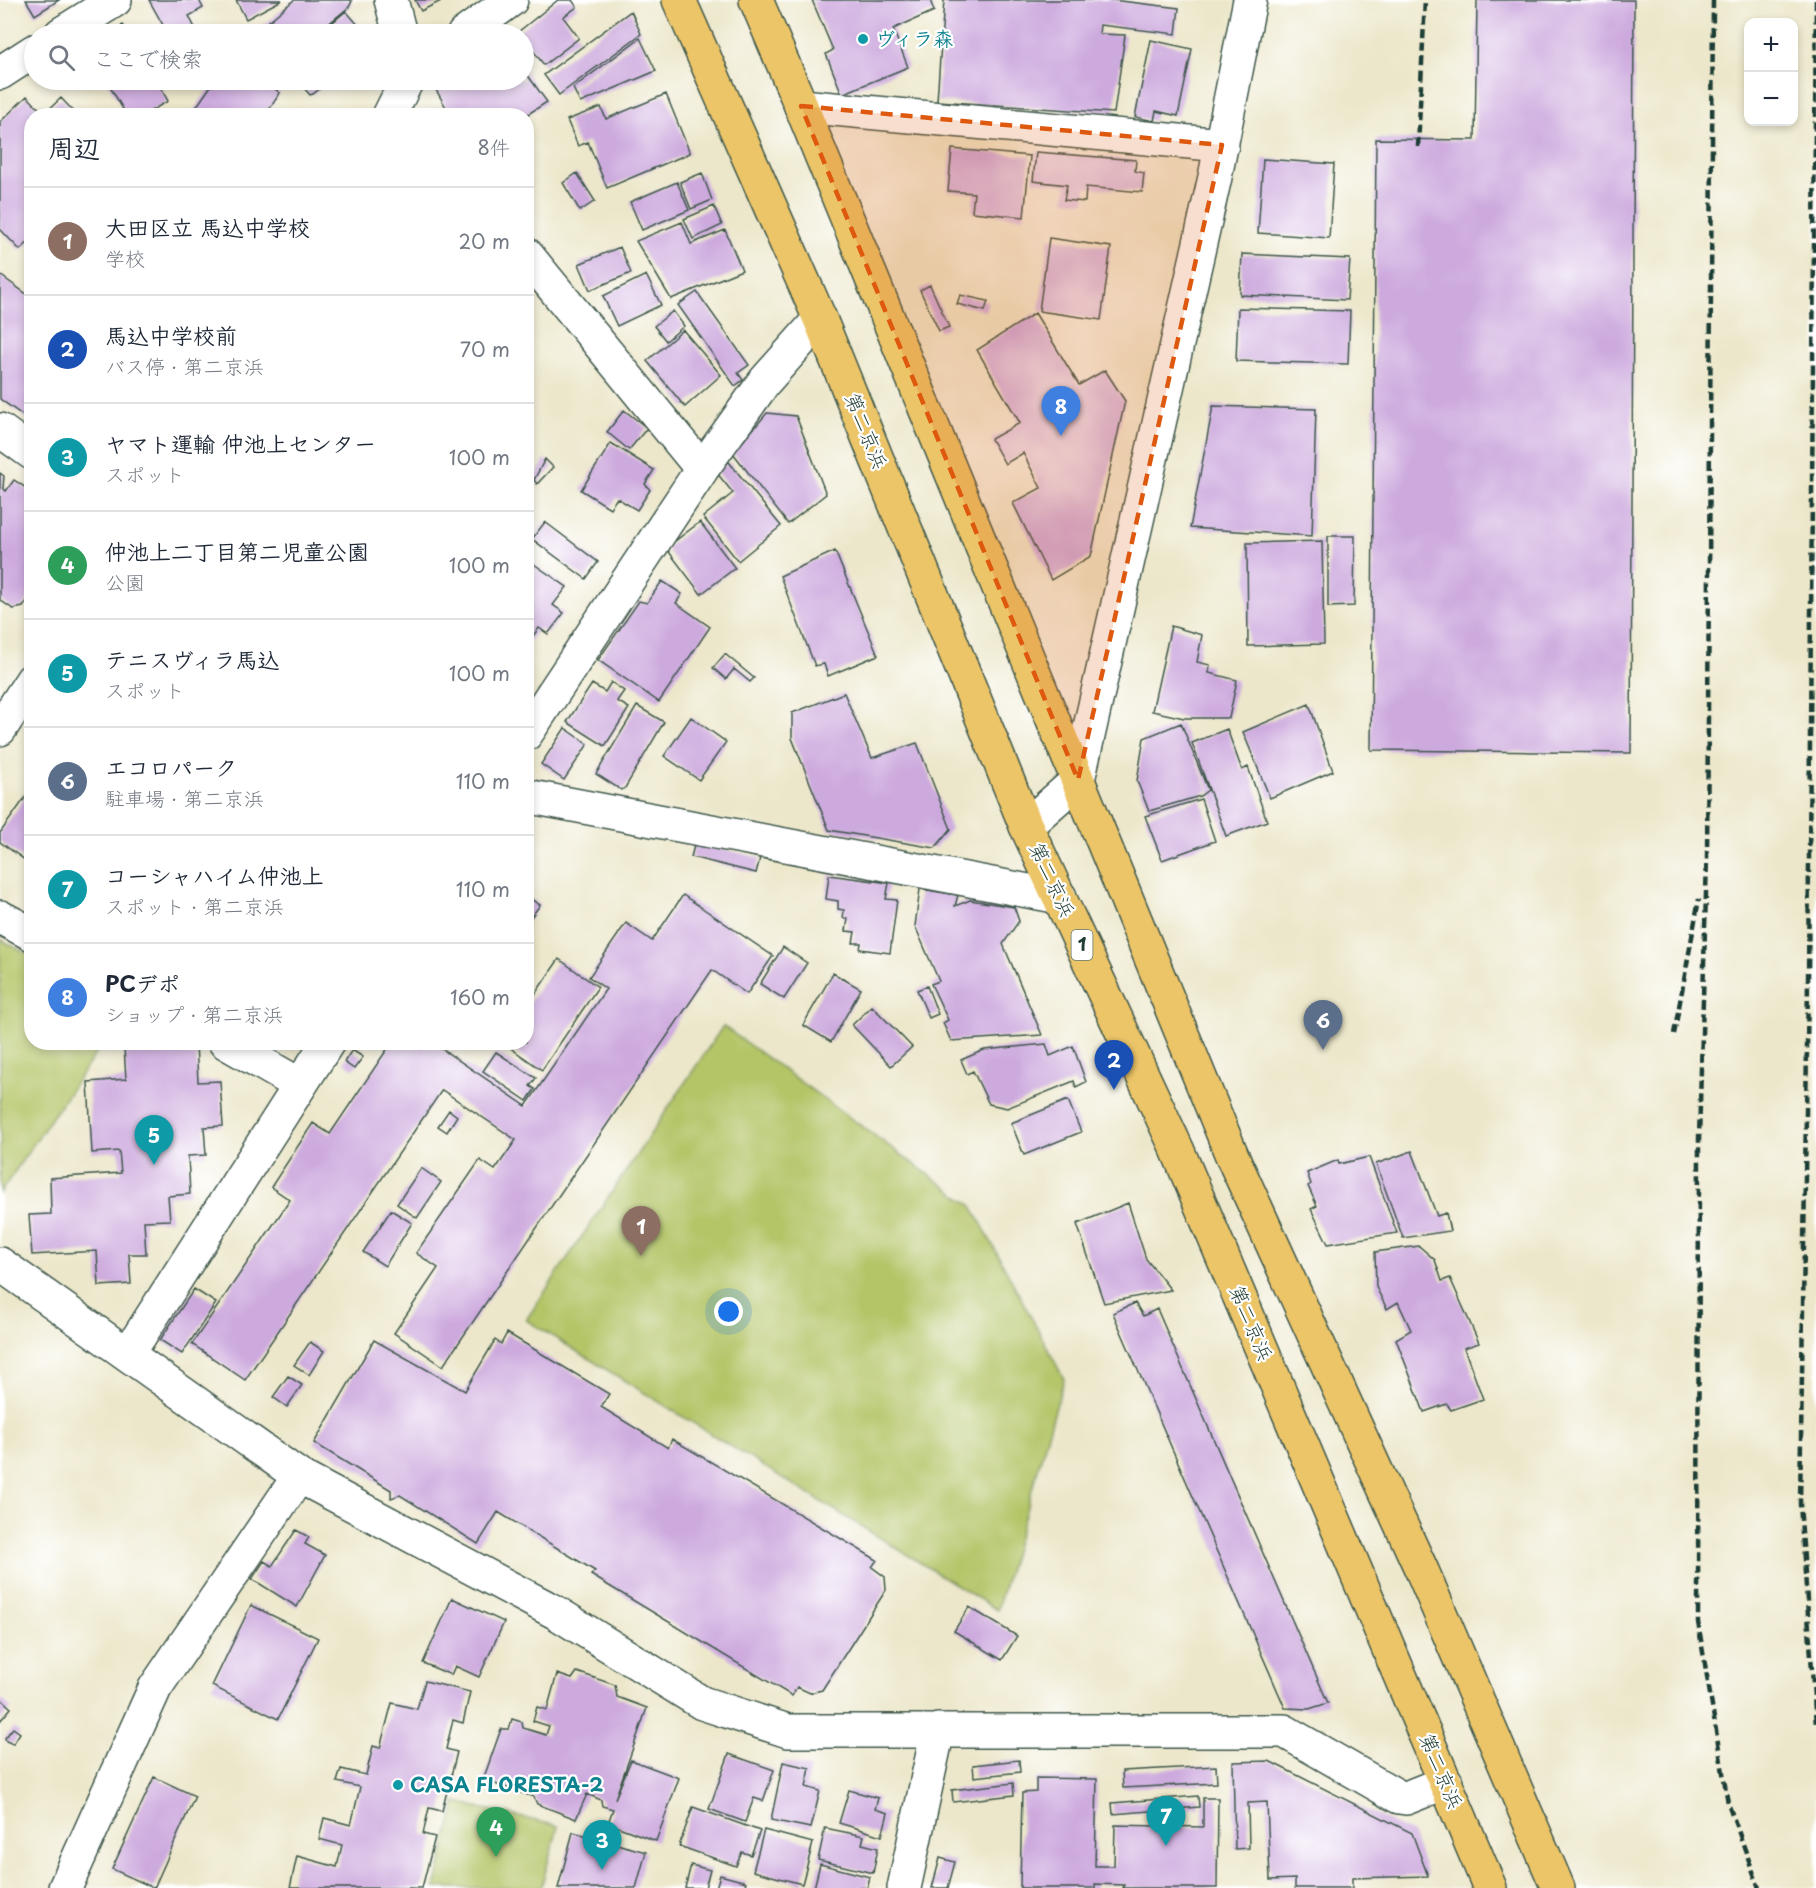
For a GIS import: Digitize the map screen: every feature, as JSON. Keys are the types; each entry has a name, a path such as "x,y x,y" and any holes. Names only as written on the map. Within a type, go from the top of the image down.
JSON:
{"highway":[{"name":"第二京浜","path":"680,0 820,319 1026,826 1177,1149 1490,1888"},
{"path":"756,0 1233,1158 1423,1573 1558,1888"}],"street":[{"path":"77,24 115,0"},
{"path":"391,0 397,24"},
{"path":"478,24 511,0"},
{"path":"1026,826 1078,780 1222,145 1250,0"},
{"path":"0,74 24,58"},
{"path":"801,106 1222,145"},
{"path":"534,264 702,469"},
{"path":"534,722 702,469 765,381 820,319"},
{"path":"0,430 24,447"},
{"path":"0,729 24,692"},
{"path":"534,798 1060,897"},
{"path":"0,916 24,930"},
{"path":"239,1050 300,1085"},
{"path":"128,1354 323,1050"},
{"path":"0,1264 298,1476 555,1612 702,1703 788,1731 1284,1731 1399,1797 1406,1797 1446,1782"},
{"path":"65,1888 154,1688 298,1476"},
{"path":"904,1888 938,1730"}],"highlighted area":[{"path":"801,106 1222,145 1078,780"}],"green space":[{"path":"0,939 24,952 24,1050 98,1050 0,1193"},
{"path":"723,1026 972,1206 1064,1379 997,1610 526,1320"},
{"path":"456,1802 558,1826 541,1888 435,1888"}],"building":[{"path":"26,0 59,0 35,15"},
{"path":"149,0 199,0 203,8 189,16 193,24 162,24"},
{"path":"236,0 282,0 246,19"},
{"path":"294,0 352,1 349,7 328,24 265,24"},
{"path":"415,0 443,0 421,11"},
{"path":"558,0 572,0 577,7 563,17 579,38 544,65 534,52 534,24 528,24"},
{"name":"ヴィラ森","path":"812,0 930,0 934,11 893,29 908,67 842,94 826,54 833,50"},
{"path":"944,0 1112,0 1179,8 1176,34 1100,25 1099,34 1125,35 1114,113 937,101"},
{"path":"1477,0 1634,0 1631,753 1371,750 1376,139 1475,140"},
{"path":"346,11 357,24 331,24"},
{"path":"631,11 641,34 559,95 544,75"},
{"path":"640,38 656,71 580,103 573,88"},
{"path":"1151,40 1192,49 1178,116 1156,111 1154,121 1135,117"},
{"path":"534,84 547,102 534,110 534,108 446,108 436,90 534,90"},
{"path":"112,90 162,90 168,101 156,108 122,108"},
{"path":"208,90 276,90 280,93 270,108 196,108"},
{"path":"306,90 318,90 313,94 310,95"},
{"path":"666,94 690,153 607,188 588,142 578,146 567,120 601,107 606,119"},
{"path":"27,96 38,108 24,108 24,246 20,250 0,229 0,122"},
{"path":"61,98 70,108 50,108"},
{"path":"952,149 1030,156 1024,217 972,212 974,193 948,191"},
{"path":"1036,152 1136,160 1135,171 1144,173 1142,192 1086,187 1085,202 1064,200 1067,185 1033,181"},
{"path":"1263,159 1334,164 1329,238 1258,233"},
{"path":"577,173 595,201 580,211 563,183"},
{"path":"702,173 712,200 691,209 680,182"},
{"path":"677,182 689,210 642,230 630,202"},
{"path":"714,206 722,225 693,239 684,219"},
{"path":"682,222 691,244 725,230 742,270 671,299 636,241"},
{"path":"1049,238 1111,247 1101,320 1039,311"},
{"path":"620,247 631,273 590,290 579,264"},
{"path":"1242,254 1350,259 1347,300 1240,295"},
{"path":"0,275 24,292 24,416 0,399"},
{"path":"646,275 661,305 617,326 603,296"},
{"path":"930,285 949,327 939,331 920,290"},
{"path":"697,292 749,365 738,373 743,380 735,386 678,305"},
{"path":"960,295 988,301 985,311 957,304"},
{"path":"1238,308 1350,311 1348,364 1236,361"},
{"path":"673,311 684,326 666,341 654,326"},
{"path":"1035,313 1079,385 1105,370 1125,401 1091,556 1051,580 1013,503 1041,488 1023,453 1005,464 991,439 1020,423 977,350"},
{"path":"683,330 721,375 685,407 647,361"},
{"path":"1213,406 1316,409 1312,536 1190,528"},
{"path":"624,410 647,428 629,450 607,432"},
{"path":"767,413 796,416 826,494 788,524 733,453"},
{"path":"611,443 654,470 645,484 650,490 637,510 617,498 610,508 581,490"},
{"path":"545,459 553,467 537,484 534,480"},
{"path":"729,462 781,526 738,561 703,517 733,493 716,472"},
{"path":"0,473 4,476 3,488 6,491 14,480 24,487 24,606 13,609 0,600"},
{"path":"545,522 598,562 586,579 534,540 534,536"},
{"path":"700,522 735,568 701,594 666,548"},
{"path":"1328,536 1355,536 1354,606 1328,607"},
{"path":"1322,541 1324,644 1248,646 1247,543"},
{"path":"835,551 878,655 828,676 824,664 815,666 780,576"},
{"path":"534,564 567,587 553,605 564,613 548,634 539,628 534,635"},
{"path":"662,581 682,594 676,603 710,627 659,702 598,660 639,601 647,603"},
{"path":"1171,626 1202,635 1197,662 1210,665 1209,673 1237,680 1229,718 1184,718 1152,711"},
{"path":"725,654 754,678 750,682 734,669 726,679 713,668"},
{"path":"611,682 624,691 617,701 629,708 605,746 567,722 592,684 605,692"},
{"path":"844,693 872,758 917,743 951,829 935,848 829,830 792,738 792,713"},
{"path":"1309,704 1333,771 1270,798 1243,732"},
{"path":"637,706 664,722 625,788 621,790 596,774"},
{"path":"691,717 726,742 699,780 664,756"},
{"path":"1181,723 1208,790 1200,796 1149,811 1137,781 1144,738"},
{"path":"565,728 588,744 564,780 541,764"},
{"path":"1227,729 1242,770 1248,767 1267,821 1226,836 1192,743"},
{"path":"24,799 24,859 0,842 0,833"},
{"path":"1201,799 1215,841 1162,860 1145,816"},
{"path":"695,842 760,858 756,873 691,857"},
{"path":"829,875 889,883 886,899 897,900 890,953 860,949 861,943 853,943 855,932 846,931 848,919 843,918 844,910 838,909 838,901 826,899"},
{"path":"920,889 958,895 955,906 970,900 1014,907 1019,921 1003,944 1042,1035 951,1041 943,1023 948,1020 931,984 939,981 915,926"},
{"path":"683,895 773,956 747,994 712,970 443,1366 394,1333 438,1268 416,1253 480,1160 495,1170 516,1140 442,1090 245,1380 192,1344 290,1200 271,1187 313,1123 330,1134 387,1050 443,1050 526,1106 606,989 589,977 626,923 652,941"},
{"path":"534,901 540,905 534,913"},
{"path":"783,947 807,963 784,999 760,984"},
{"path":"559,959 598,987 542,1070 513,1050 534,1050 534,995"},
{"path":"833,973 861,989 831,1042 803,1025"},
{"path":"927,986 938,1014 929,1018 917,990"},
{"path":"872,1006 912,1047 891,1066 852,1025"},
{"path":"1046,1044 1050,1056 1073,1046 1086,1082 1076,1087 1074,1081 1007,1108 989,1104 973,1071 967,1074 961,1060 984,1050"},
{"path":"124,1050 196,1050 198,1082 220,1081 223,1126 204,1127 206,1155 188,1156 190,1194 168,1196 170,1220 144,1221 146,1254 129,1254 131,1284 99,1286 97,1251 32,1255 29,1215 51,1214 50,1178 121,1173 119,1151 92,1153 88,1082 126,1079"},
{"path":"352,1050 363,1057 354,1069 344,1062"},
{"path":"496,1052 536,1078 530,1086 535,1089 527,1101 483,1071"},
{"path":"1068,1100 1081,1132 1024,1155 1011,1123"},
{"path":"449,1110 457,1116 447,1132 438,1126"},
{"path":"1412,1151 1437,1216 1446,1213 1450,1231 1403,1238 1376,1164"},
{"path":"1369,1157 1397,1233 1328,1244 1311,1209 1317,1206 1308,1186 1311,1184 1307,1173 1338,1160 1339,1164"},
{"path":"421,1168 441,1182 417,1218 397,1204"},
{"path":"1128,1203 1146,1259 1171,1290 1104,1303 1077,1224"},
{"path":"391,1210 412,1223 385,1266 363,1252"},
{"path":"1419,1246 1435,1260 1442,1281 1450,1278 1479,1343 1464,1348 1483,1399 1451,1410 1447,1404 1424,1412 1396,1339 1411,1330 1398,1302 1387,1309 1376,1287 1375,1252"},
{"path":"194,1289 216,1303 182,1354 160,1340"},
{"path":"1135,1303 1143,1316 1157,1309 1328,1703 1309,1709 1285,1708 1113,1313"},
{"path":"507,1333 609,1394 601,1407 668,1448 672,1439 877,1560 872,1567 885,1577 886,1590 822,1690 810,1693 797,1687 792,1696 591,1575 595,1571 498,1512 478,1544 400,1495 391,1498 391,1490 314,1443 374,1340 465,1391 495,1340 501,1344"},
{"path":"310,1342 324,1351 309,1375 294,1365"},
{"path":"288,1376 302,1385 287,1407 273,1397"},
{"path":"296,1530 309,1537 305,1544 325,1555 297,1607 252,1579 264,1561 272,1566"},
{"path":"452,1598 504,1622 479,1677 455,1666 451,1675 423,1663"},
{"path":"251,1605 318,1638 278,1719 212,1686"},
{"path":"969,1607 1017,1636 1002,1660 954,1631"},
{"path":"577,1672 615,1685 617,1697 647,1708 615,1799 631,1760 679,1778 656,1841 608,1823 613,1809 602,1806 601,1800 587,1794 576,1819 537,1804 534,1797 483,1780 501,1729 509,1729 512,1719 522,1722 523,1728 546,1735 549,1726 533,1721 537,1707 547,1710 557,1674 572,1679"},
{"name":"CASA FLORESTA-2","path":"425,1681 470,1692 463,1723 453,1720 446,1749 457,1752 442,1811 429,1808 423,1834 435,1837 422,1888 290,1888 297,1856 337,1867 342,1845 319,1839 324,1818 351,1825 360,1787 337,1782 341,1769 366,1775 373,1746 380,1748 392,1703 417,1709"},
{"path":"0,1698 11,1708 0,1721"},
{"path":"13,1728 20,1733 13,1744 5,1738"},
{"path":"729,1754 774,1770 763,1801 754,1798 745,1822 709,1809"},
{"path":"1019,1760 1020,1772 974,1777 973,1765"},
{"path":"1269,1761 1412,1833 1428,1876 1352,1878 1352,1888 1295,1888 1295,1879 1270,1880 1267,1802 1248,1803 1249,1848 1235,1849 1233,1762"},
{"path":"783,1762 810,1768 806,1787 820,1791 811,1828 771,1820"},
{"path":"1216,1766 1217,1783 1123,1788 1122,1771"},
{"path":"154,1777 195,1796 154,1888 112,1869"},
{"path":"1036,1778 1097,1779 1095,1866 1114,1866 1115,1825 1203,1827 1203,1798 1218,1798 1217,1888 1123,1888 1124,1885 1095,1884 1095,1888 1020,1888 1022,1793 1036,1792"},
{"path":"1013,1783 1014,1795 953,1802 952,1790"},
{"path":"849,1790 878,1798 875,1809 888,1813 882,1836 839,1823"},
{"path":"1198,1796 1199,1807 1113,1814 1112,1803"},
{"path":"693,1807 760,1831 751,1855 742,1852 736,1866 679,1846"},
{"path":"825,1828 864,1836 862,1844 878,1848 873,1873 818,1860"},
{"path":"764,1830 813,1843 802,1884 753,1871"},
{"path":"573,1832 646,1852 636,1888 558,1888"},
{"path":"940,1858 955,1862 948,1888 932,1888"},
{"path":"820,1864 870,1877 867,1888 814,1888"},
{"path":"691,1865 710,1870 705,1888 685,1888"},
{"path":"720,1875 746,1882 744,1888 716,1888"}],"railway":[{"path":"1418,147 1425,0"},
{"path":"1713,0 1707,858 1699,1139 1698,1622 1728,1803 1759,1888"},
{"path":"1816,0 1808,982 1800,1504 1816,1725"},
{"path":"1674,1034 1699,899"}],"place":[{"name":"ヴィラ森","path":"863,39"},
{"name":"PCデポ","path":"1061,436"},
{"name":"エコロパーク","path":"1323,1050"},
{"name":"馬込中学校前","path":"1114,1090"},
{"name":"テニスヴィラ馬込","path":"154,1165"},
{"name":"大田区立 馬込中学校","path":"641,1256"},
{"name":"CASA FLORESTA-2","path":"398,1785"},
{"name":"コーシャハイム仲池上","path":"1166,1846"},
{"name":"仲池上二丁目第二児童公園","path":"496,1857"},
{"name":"ヤマト運輸 仲池上センター","path":"602,1870"}]}
